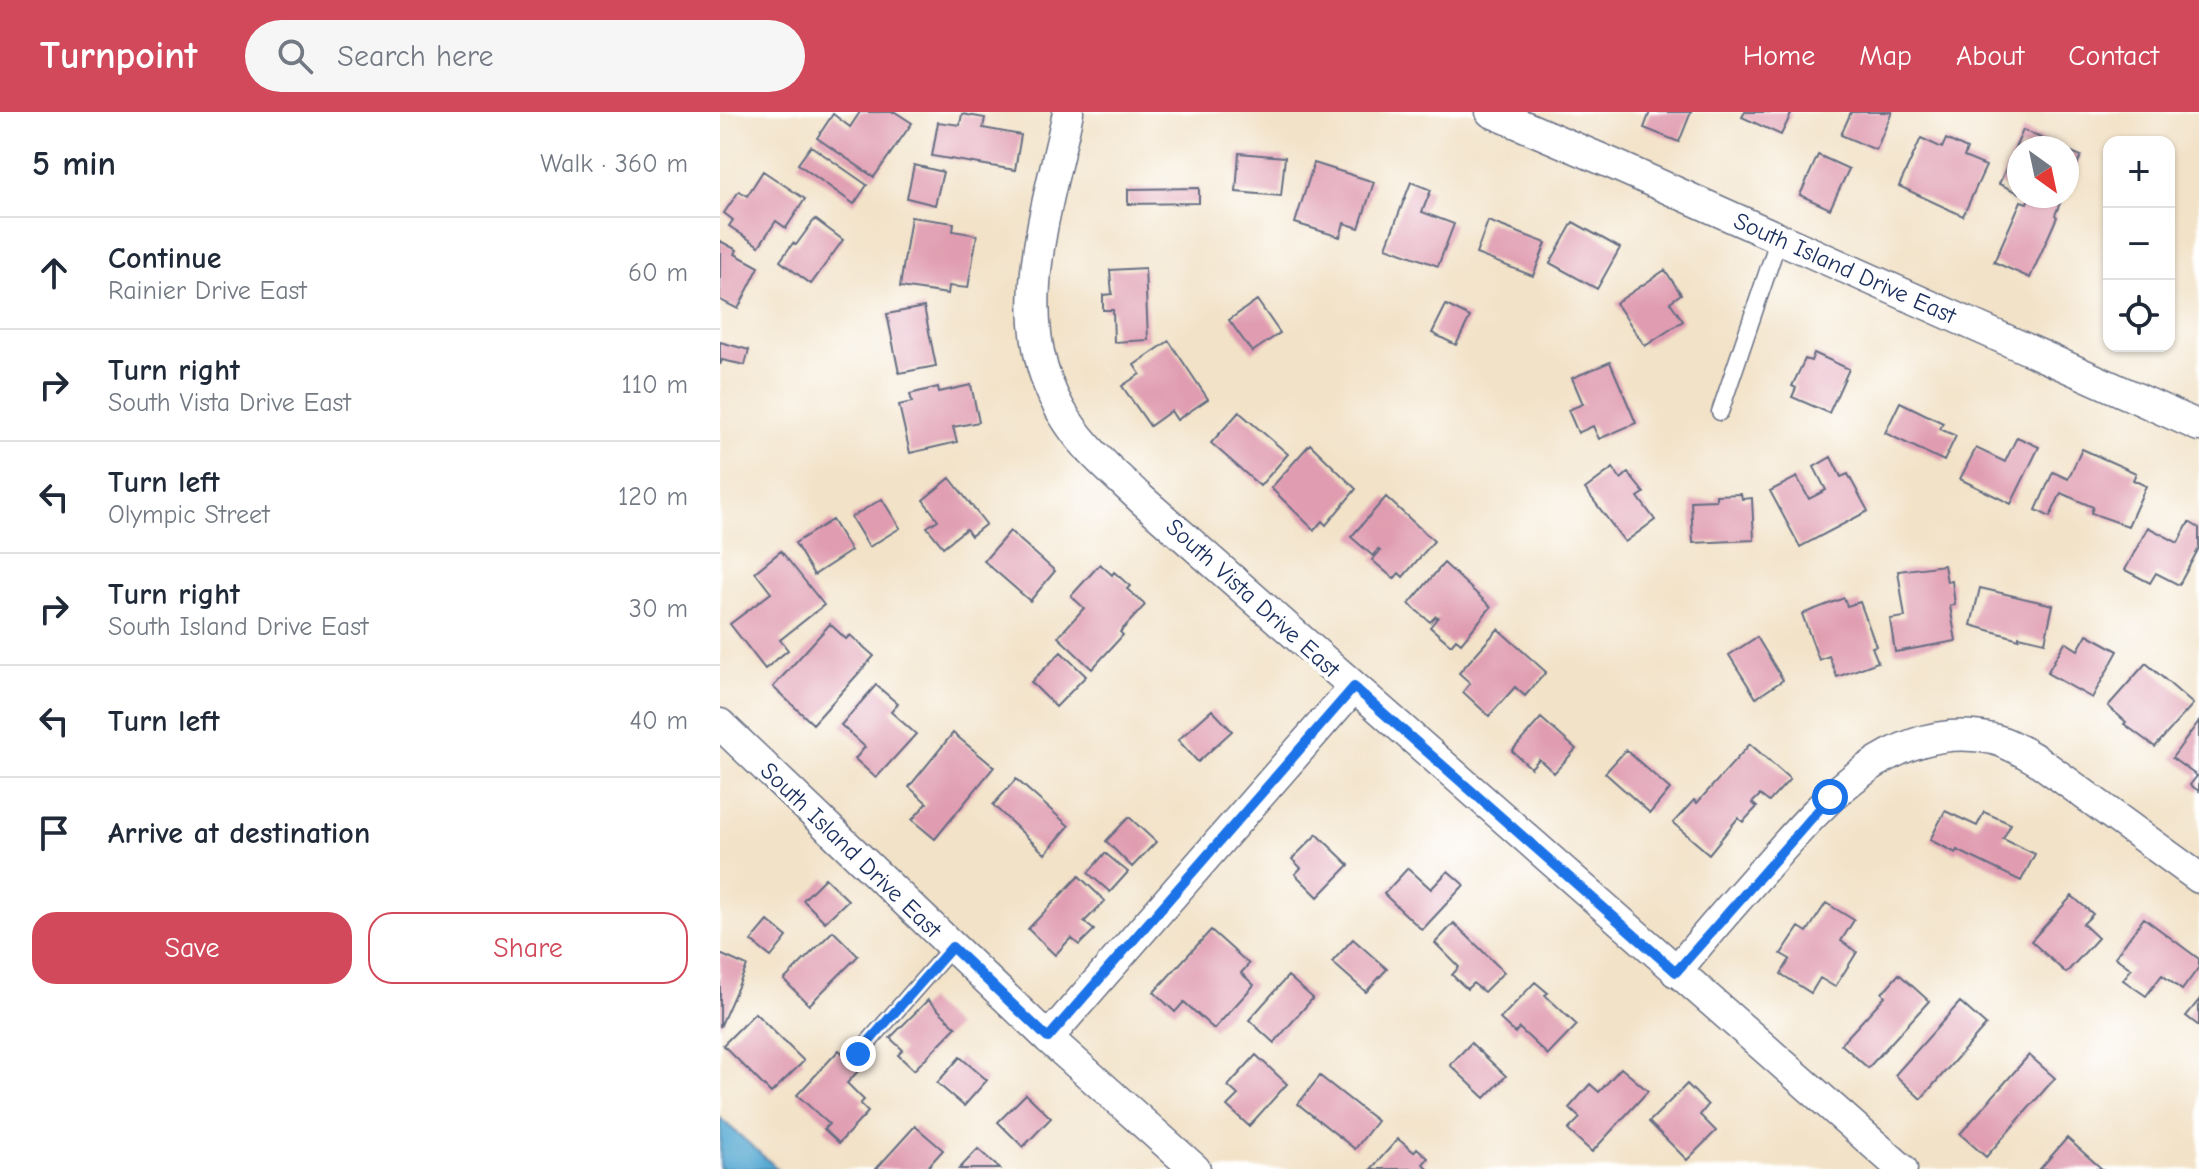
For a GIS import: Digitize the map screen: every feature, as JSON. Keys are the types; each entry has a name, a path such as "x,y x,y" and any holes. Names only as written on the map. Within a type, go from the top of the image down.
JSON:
{"street":[{"name":"South Vista Drive East","path":"1068,112 1035,272 1033,332 1050,392 1093,454 1902,1169"},
{"name":"South Island Drive East","path":"1491,112 2199,426"},
{"path":"1048,1038 1354,687"},
{"name":"South Island Drive East","path":"720,724 1048,1038 1195,1169"},
{"path":"1676,972 1830,797 1891,754 1943,737 1992,739 2014,746 2199,878"}],"lane":[{"path":"1720,412 1779,238"},
{"path":"858,1054 952,947"}],"water":[{"path":"720,1118 778,1169 720,1169"}],"building":[{"path":"860,112 895,112 912,123 874,177 817,138 833,114 850,127"},
{"path":"1650,112 1691,112 1679,142 1644,128"},
{"path":"1745,112 1792,112 1781,135 1742,117"},
{"path":"1851,112 1892,112 1876,150 1841,135"},
{"path":"962,114 985,118 983,128 1021,135 1015,170 932,156 938,122 960,125"},
{"path":"2023,130 2036,136 2020,136"},
{"path":"1921,138 1942,148 1946,139 1967,149 1964,157 1986,166 1963,216 1899,186"},
{"path":"811,146 867,185 854,204 798,164"},
{"path":"1239,153 1285,157 1281,196 1236,192"},
{"path":"1818,155 1849,169 1830,209 1800,195"},
{"path":"1314,163 1374,182 1359,228 1344,223 1340,237 1295,223"},
{"path":"914,165 943,172 935,205 907,198"},
{"path":"2007,166 2007,188 1999,184"},
{"path":"763,171 805,199 786,228 776,221 759,246 729,226 733,220 724,213 739,191 747,196"},
{"path":"1411,182 1431,190 1422,212 1454,224 1438,266 1386,247"},
{"path":"1199,188 1199,203 1128,204 1128,189"},
{"path":"2018,208 2058,208 2057,217 2030,278 1994,262"},
{"path":"911,217 954,223 953,231 977,235 968,288 949,286 948,294 900,287"},
{"path":"815,219 843,240 811,284 780,261"},
{"path":"1488,221 1546,243 1533,276 1476,254"},
{"path":"1573,222 1620,248 1597,289 1550,263"},
{"path":"720,241 737,250 735,254 759,267 738,309 720,300"},
{"path":"1145,268 1148,340 1114,342 1113,310 1103,310 1103,295 1112,294 1110,270"},
{"path":"1665,270 1681,294 1670,302 1683,321 1645,346 1616,303"},
{"path":"1257,300 1280,333 1252,352 1229,320"},
{"path":"1446,305 1470,317 1456,345 1432,333"},
{"path":"924,307 936,366 899,373 887,314"},
{"path":"1169,341 1208,399 1177,420 1171,411 1150,426 1122,386 1140,374 1134,365"},
{"path":"720,342 749,350 745,365 722,360 720,365"},
{"path":"1814,353 1849,369 1829,413 1792,397 1796,388 1792,386 1805,359 1811,361"},
{"path":"1610,362 1636,423 1599,439 1593,426 1578,433 1568,410 1583,404 1572,378"},
{"path":"971,385 979,422 953,427 957,442 910,453 899,405 912,402 910,394 938,387 939,392"},
{"path":"1900,402 1943,423 1940,429 1956,436 1944,461 1885,433"},
{"path":"1239,412 1288,454 1260,486 1211,443"},
{"path":"2017,437 2039,447 2011,504 1960,479 1976,448 2005,462"},
{"path":"1310,444 1356,489 1326,525 1322,521 1314,530 1271,488"},
{"path":"2082,449 2136,473 2133,480 2146,486 2128,526 2091,513 2093,507 2061,493 2050,517 2036,510 2053,472 2068,479"},
{"path":"1831,457 1841,477 1848,474 1868,511 1800,547 1770,491 1797,477 1809,499 1826,490 1814,467"},
{"path":"1613,468 1621,479 1628,473 1644,493 1638,497 1655,520 1625,542 1585,489"},
{"path":"950,478 986,524 971,536 966,529 943,547 927,527 938,520 923,500"},
{"path":"1741,494 1742,499 1752,498 1754,540 1693,543 1691,501 1716,500 1716,495"},
{"path":"1386,497 1434,541 1403,577 1399,573 1394,579 1372,560 1380,551 1378,549 1373,556 1351,537"},
{"path":"882,499 900,528 869,547 851,517"},
{"path":"832,520 851,551 814,575 795,543"},
{"path":"2189,522 2199,528 2199,548 2179,585 2156,573 2150,583 2125,570 2148,527 2178,543"},
{"path":"1010,531 1055,571 1030,601 984,561"},
{"path":"781,551 824,605 780,640 788,650 765,669 730,624 771,593 755,572"},
{"path":"1444,563 1491,607 1461,643 1456,639 1451,645 1430,627 1438,617 1430,622 1409,604"},
{"path":"1100,564 1130,586 1127,589 1145,605 1092,669 1058,637 1084,608 1071,596"},
{"path":"1944,565 1947,582 1952,581 1955,605 1950,606 1956,641 1895,652 1890,619 1905,617 1898,571"},
{"path":"1980,588 2053,605 2045,642 2019,636 2019,639 1971,625"},
{"path":"1844,598 1847,606 1860,602 1876,646 1872,647 1878,662 1837,677 1829,656 1819,660 1802,614"},
{"path":"830,624 846,639 850,635 874,656 813,724 773,687"},
{"path":"1498,629 1546,672 1525,696 1515,687 1489,716 1463,692 1470,683 1459,673"},
{"path":"2087,634 2118,651 2092,698 2047,673 2065,642 2078,650"},
{"path":"1757,637 1783,680 1756,698 1729,655"},
{"path":"1061,652 1086,676 1056,707 1031,682"},
{"path":"2146,663 2193,704 2155,747 2124,724 2126,722 2108,706"},
{"path":"876,685 898,704 891,712 916,734 876,778 855,759 865,747 841,725"},
{"path":"1212,710 1232,731 1198,762 1178,740"},
{"path":"1541,718 1576,749 1554,773 1539,759 1531,768 1512,751"},
{"path":"2199,721 2199,791 2190,785 2197,776 2172,758"},
{"path":"953,733 994,767 935,839 912,820 927,803 909,787"},
{"path":"1750,744 1790,779 1769,802 1760,795 1752,803 1757,807 1743,822 1738,818 1709,854 1673,823 1694,800 1697,803"},
{"path":"1626,750 1670,789 1650,813 1605,773"},
{"path":"1016,779 1069,826 1045,854 993,805"},
{"path":"1945,811 1977,826 1984,812 2011,824 2003,839 2035,854 2021,881 1930,840"},
{"path":"1129,817 1156,842 1132,867 1106,841"},
{"path":"1317,834 1349,865 1318,897 1295,874 1301,868 1292,859"},
{"path":"1105,853 1128,872 1110,892 1088,873"},
{"path":"1408,868 1431,889 1448,871 1464,885 1422,930 1384,894"},
{"path":"1079,876 1105,901 1084,922 1094,930 1079,945 1071,938 1055,955 1028,929"},
{"path":"825,878 848,900 825,922 803,900"},
{"path":"2072,896 2093,914 2083,924 2098,938 2066,973 2031,941"},
{"path":"1826,903 1854,920 1841,941 1857,952 1835,987 1820,978 1811,993 1781,974 1790,959 1781,954 1799,927 1807,932"},
{"path":"2144,918 2199,959 2199,967 2182,990 2162,975 2146,996 2123,980 2131,969 2115,957"},
{"path":"768,921 787,937 771,957 751,941"},
{"path":"1454,923 1504,972 1484,992 1473,983 1467,989 1452,975 1459,967 1435,943"},
{"path":"1211,930 1249,964 1241,973 1254,985 1214,1029 1184,1002 1175,1012 1154,992"},
{"path":"833,931 858,956 809,1005 784,980"},
{"path":"1353,939 1387,969 1366,992 1332,962"},
{"path":"720,954 747,966 720,1027"},
{"path":"1899,974 1929,1001 1868,1068 1841,1044 1885,996 1882,993"},
{"path":"1288,976 1313,998 1274,1043 1249,1020"},
{"path":"1535,982 1577,1025 1548,1055 1519,1028 1515,1033 1500,1019"},
{"path":"928,1000 956,1027 914,1070 898,1055 903,1050 890,1038"},
{"path":"2199,1000 2199,1026 2186,1016"},
{"path":"1960,1002 1986,1025 1921,1099 1895,1075"},
{"path":"755,1013 804,1061 771,1093 723,1045"},
{"path":"1471,1043 1506,1076 1485,1098 1450,1065"},
{"path":"839,1050 860,1069 847,1083 864,1100 860,1104 868,1112 839,1143 824,1129 829,1124 797,1095"},
{"path":"1256,1055 1287,1084 1249,1126 1227,1106 1238,1095 1228,1086"},
{"path":"2029,1055 2055,1078 1986,1157 1960,1134"},
{"path":"960,1057 987,1080 964,1106 937,1083"},
{"path":"1621,1068 1648,1091 1592,1152 1568,1130 1580,1118 1569,1108 1590,1084 1599,1092"},
{"path":"1320,1076 1377,1121 1355,1149 1298,1104"},
{"path":"1687,1084 1708,1105 1700,1115 1716,1131 1687,1160 1649,1122"},
{"path":"1026,1094 1051,1118 1023,1147 998,1122"},
{"path":"915,1126 943,1150 926,1169 876,1169"},
{"path":"2067,1138 2102,1169 2040,1169"},
{"path":"1398,1139 1414,1152 1417,1148 1428,1158 1423,1164 1428,1169 1371,1169"},
{"path":"978,1149 1000,1169 959,1169"}],"route":[{"path":"858,1054 952,947 1048,1038 1354,687 1676,972 1830,797"}]}
